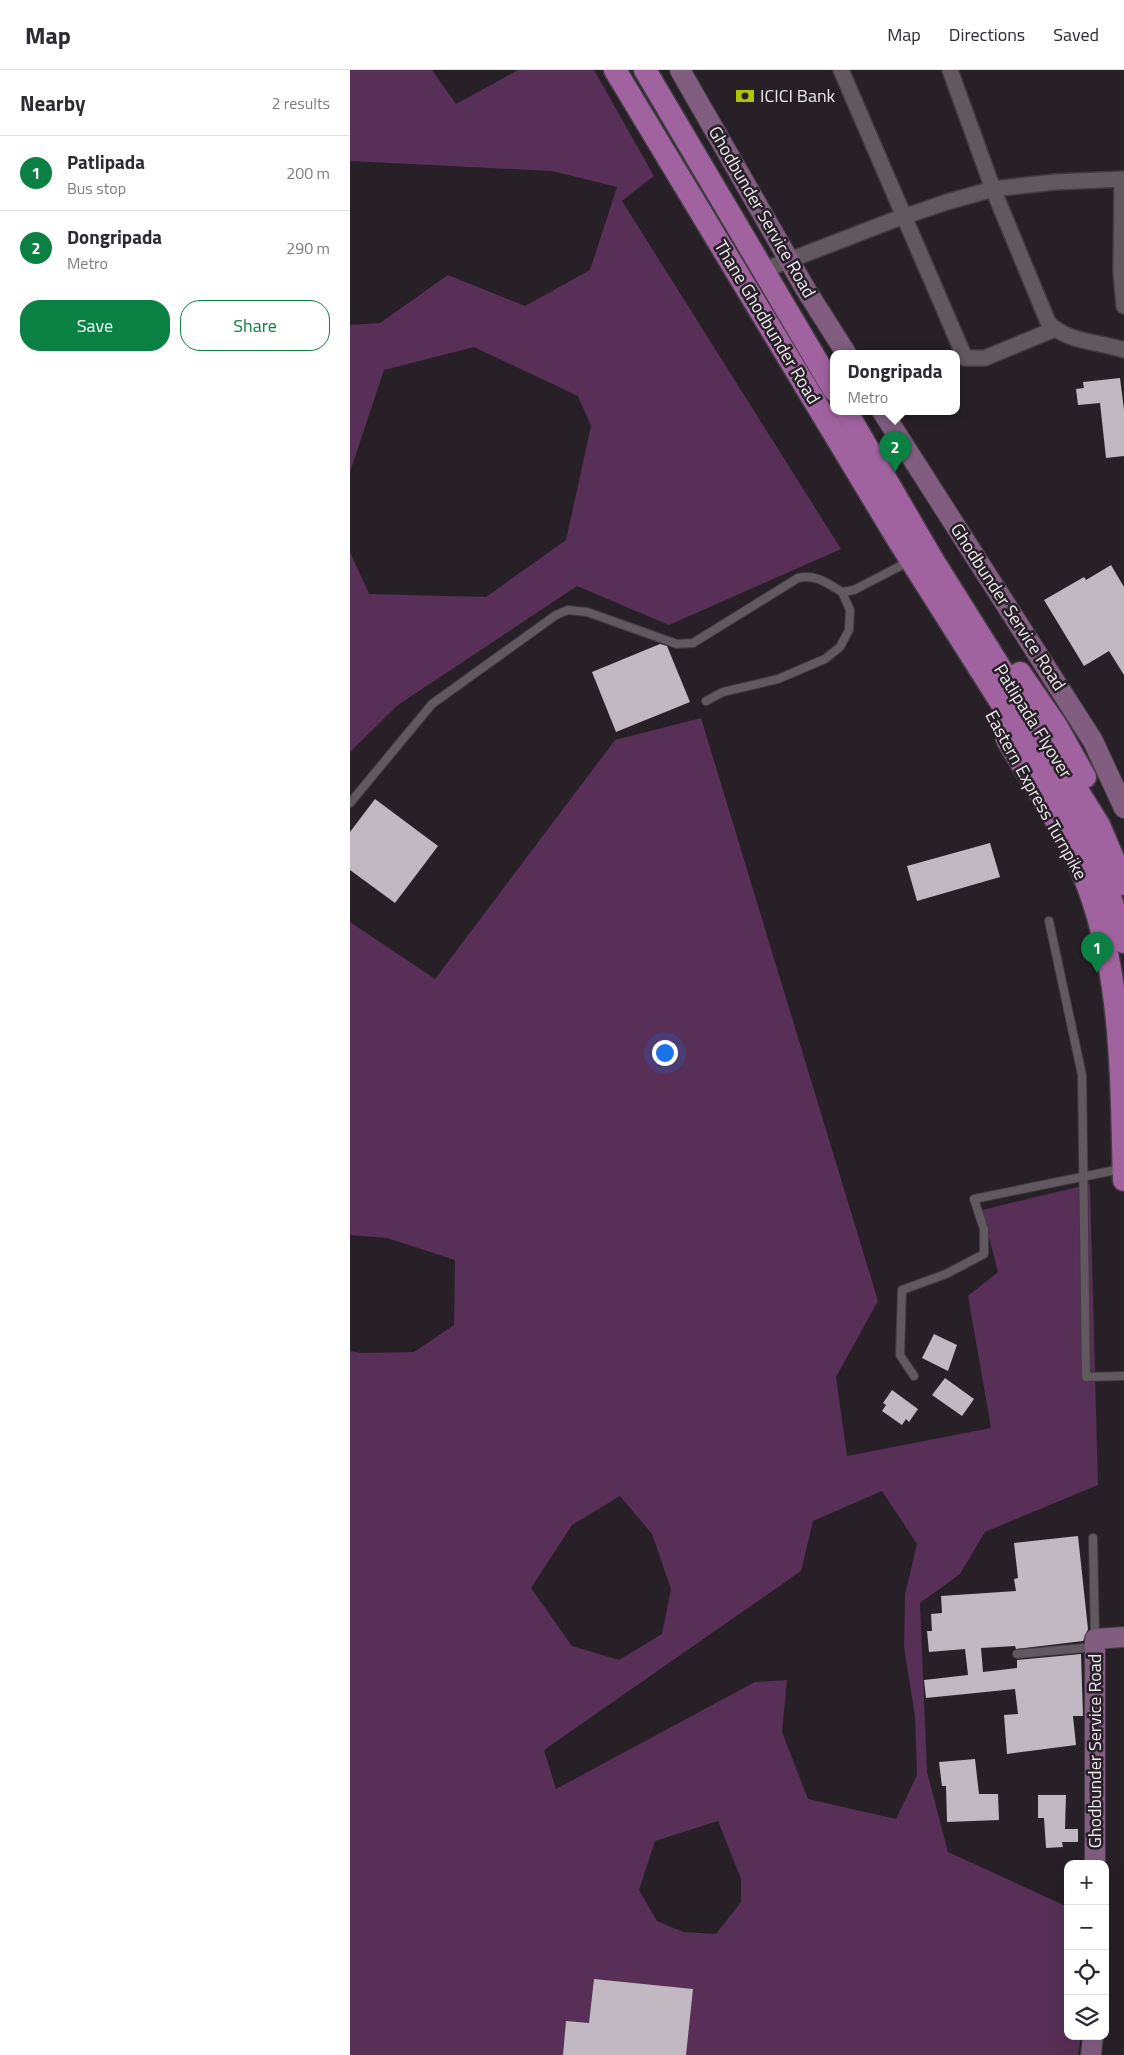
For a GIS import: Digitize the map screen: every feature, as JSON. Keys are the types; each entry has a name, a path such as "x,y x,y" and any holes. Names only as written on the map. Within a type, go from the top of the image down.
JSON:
{"main road":[{"name":"Thane Ghodbunder Road","path":"615,70 921,565"},
{"name":"Thane Ghodbunder Road","path":"645,70 830,383"},
{"name":"Thane Ghodbunder Road","path":"848,415 921,565"},
{"name":"Patlipada Flyover","path":"921,565 947,600 1099,825 1124,884"},
{"path":"921,565 974,606 1057,726 1124,853"},
{"name":"Eastern Express Turnpike","path":"921,565 943,631 1081,870 1105,938 1120,996 1124,1180"},
{"name":"Patlipada Flyover","path":"947,600 1084,834 1104,880 1124,942"}],"street":[{"name":"Ghodbunder Service Road","path":"680,70 788,260 844,350"},
{"path":"842,70 903,217 965,358 985,358 1055,330"},
{"path":"950,70 993,189 1048,322 1055,330 1066,337 1105,344 1124,350"},
{"path":"764,270 903,217 993,189 1055,182 1123,180 1121,272 1124,306"},
{"path":"1105,344 1124,337"},
{"name":"Ghodbunder Service Road","path":"885,415 1093,742 1122,796"},
{"name":"Ghodbunder Service Road","path":"1095,1860 1095,1643 1124,1637"},
{"path":"1091,2055 1093,2040"}],"lane":[{"path":"842,592 854,590 921,565"},
{"path":"350,803 432,704 556,615 568,610 587,612 677,644 693,643 798,578 808,575 820,578 842,592 850,610 849,630 840,647 824,659 778,679 723,692 706,701"},
{"path":"1049,922 1082,1075 1085,1176 1086,1377 1124,1376"},
{"path":"914,1376 900,1355 902,1290 946,1274 984,1254 984,1230 974,1199 1124,1168"},
{"name":"Ghodbunder Service Road","path":"1093,1538 1095,1643"},
{"path":"1017,1654 1095,1643"}],"shaded area":[{"path":"350,70 432,70 456,104 518,70 594,70 654,176 622,201 841,549 669,625 577,586 398,705 350,752 350,552 369,594 486,597 566,540 591,426 578,396 474,347 384,370 350,472 350,325 380,323 448,275 525,306 590,270 617,187 552,171 350,161"},
{"path":"701,718 878,1301 836,1377 847,1456 991,1428 968,1296 998,1272 982,1210 1090,1184 1098,1485 985,1532 960,1574 920,1603 927,1772 948,1852 1064,1905 1064,2040 1080,2040 1078,2055 350,2055 350,1351 362,1353 414,1352 454,1325 455,1260 387,1238 350,1235 350,922 435,979 615,740","holes":["882,1491 917,1544 905,1594 904,1647 915,1716 917,1775 896,1819 808,1799 782,1732 787,1680 755,1682 556,1789 544,1750 801,1571 813,1521","620,1496 652,1534 671,1589 662,1634 619,1660 572,1646 531,1588 572,1525","718,1821 741,1879 741,1902 716,1934 683,1932 657,1921 639,1890 655,1841"]}],"building":[{"path":"1120,378 1124,410 1124,456 1106,458 1100,403 1078,405 1076,389 1084,388 1083,382"},
{"path":"1111,565 1124,587 1124,675 1109,651 1084,666 1044,600 1084,577 1086,580"},
{"path":"660,644 667,646 690,702 616,732 592,672"},
{"path":"375,799 438,846 395,903 350,870 350,832"},
{"path":"990,843 1000,877 917,901 907,866"},
{"path":"934,1334 957,1345 948,1371 922,1358"},
{"path":"945,1378 974,1399 962,1416 932,1395"},
{"path":"892,1390 918,1409 909,1422 906,1419 902,1425 882,1411 886,1405 883,1403"},
{"path":"1078,1536 1088,1629 1083,1641 1016,1649 1015,1646 981,1648 983,1672 1017,1668 1017,1660 1081,1654 1083,1716 1073,1716 1076,1745 1007,1754 1004,1715 1018,1714 1015,1689 926,1698 924,1680 968,1675 965,1649 929,1652 927,1631 932,1631 931,1614 942,1613 941,1596 1016,1591 1014,1579 1018,1578 1014,1543"},
{"path":"975,1759 979,1794 998,1794 999,1820 947,1822 946,1786 942,1786 939,1762"},
{"path":"1038,1795 1066,1795 1065,1829 1078,1829 1078,1842 1062,1842 1063,1847 1046,1848 1044,1818 1038,1818"},
{"path":"594,1979 693,1989 686,2055 563,2055 566,2021 589,2023"}],"place":[{"name":"ICICI Bank","path":"745,96"},
{"name":"Dongripada","path":"895,472"},
{"name":"Patlipada","path":"1097,973"}]}
